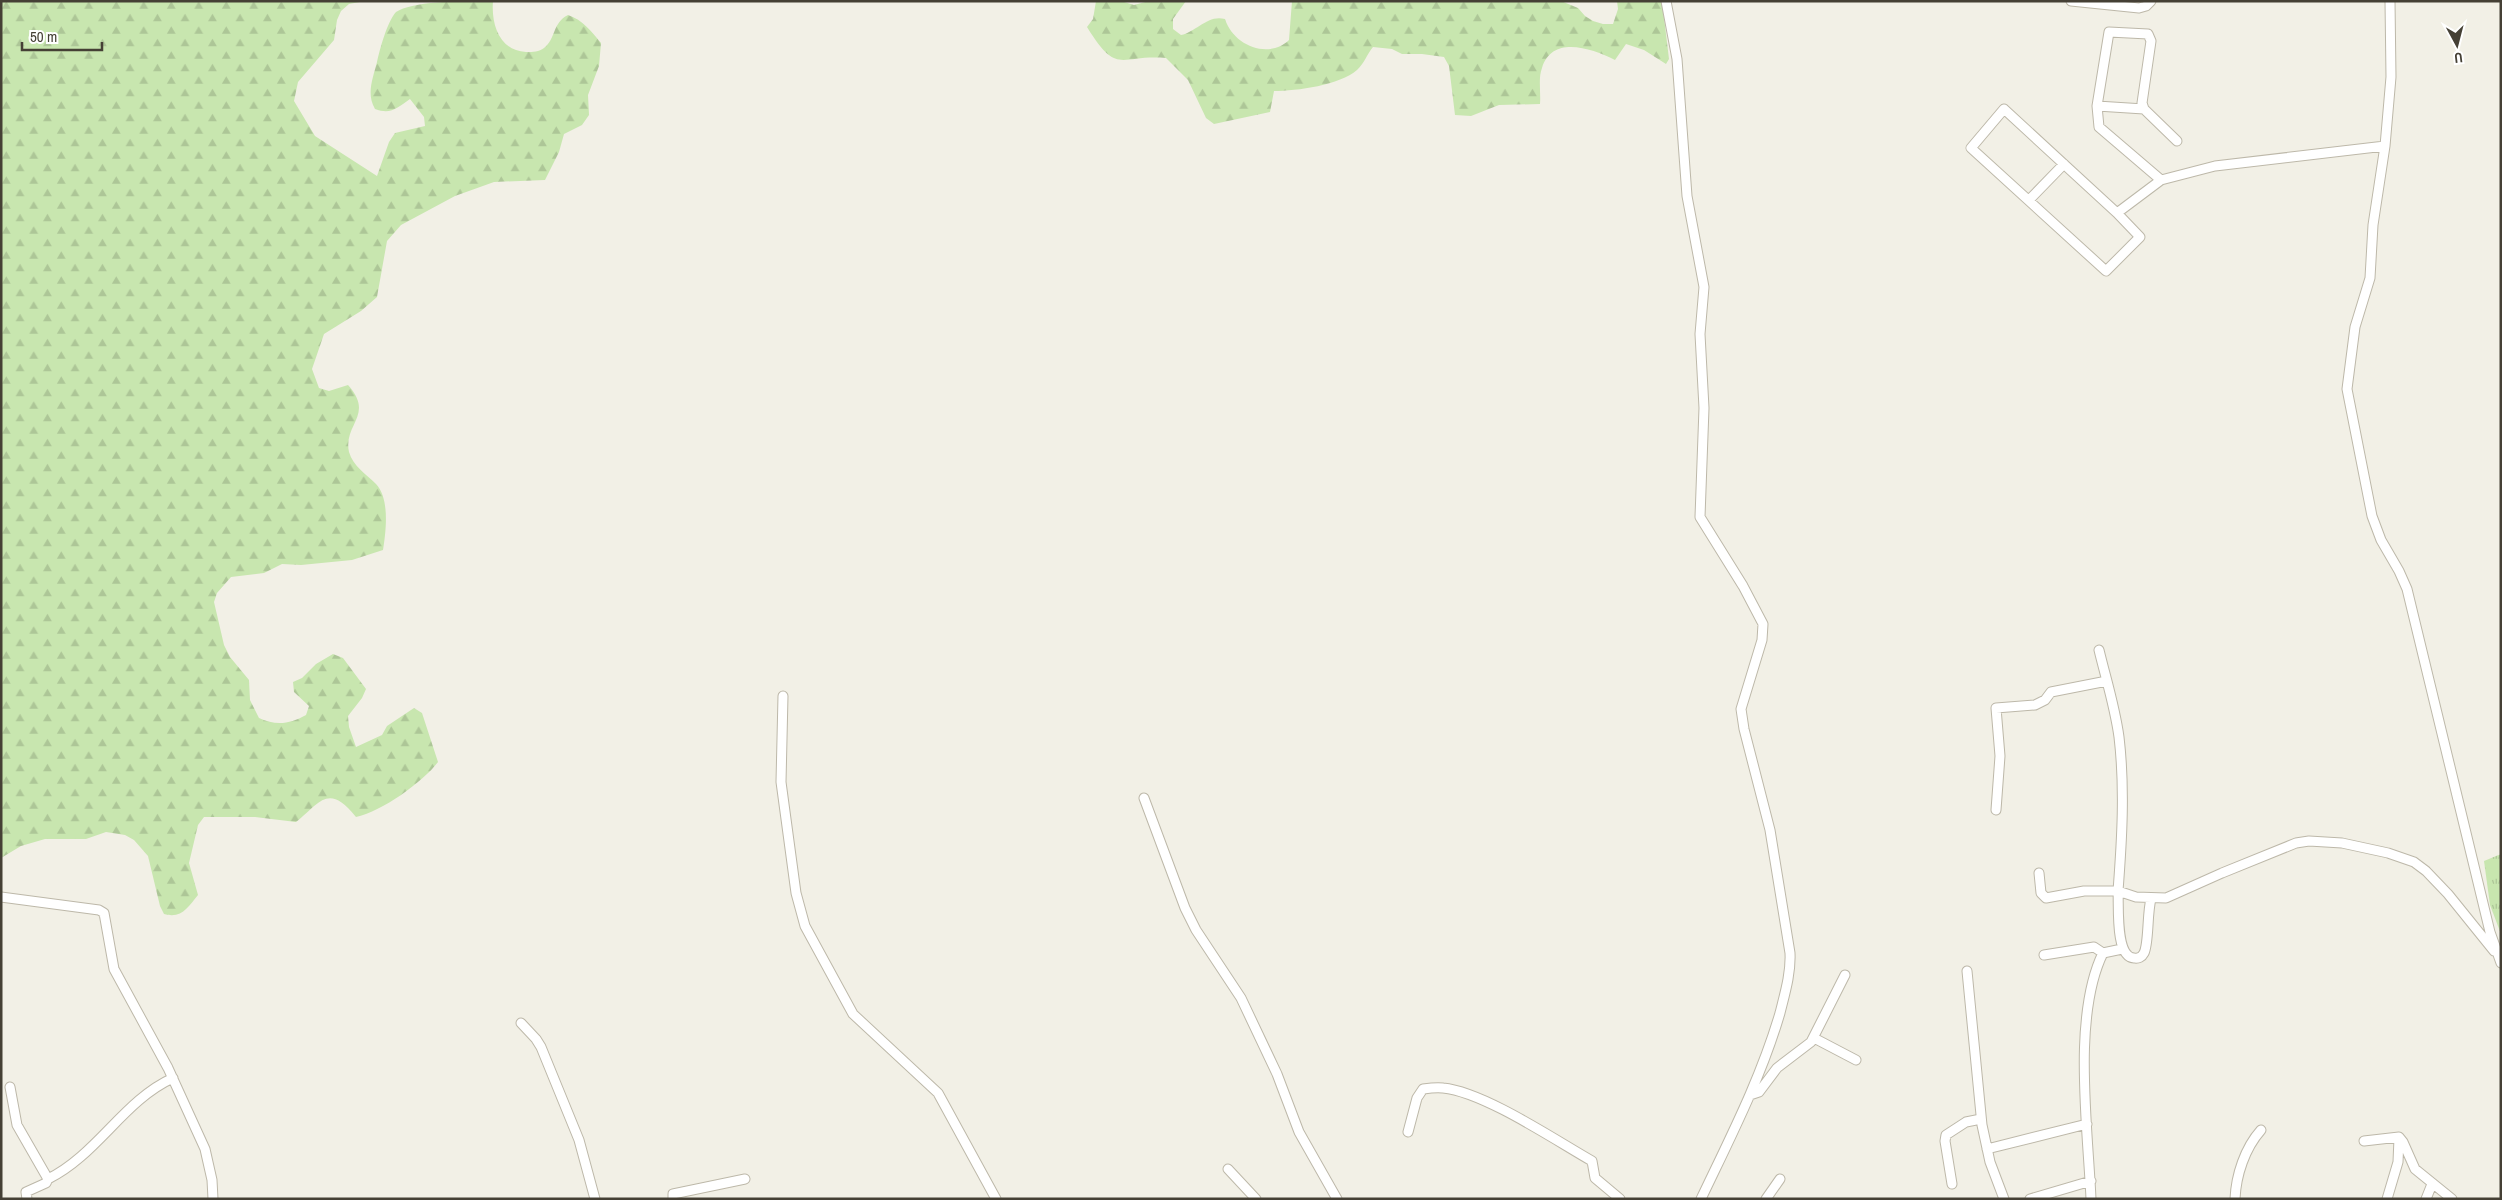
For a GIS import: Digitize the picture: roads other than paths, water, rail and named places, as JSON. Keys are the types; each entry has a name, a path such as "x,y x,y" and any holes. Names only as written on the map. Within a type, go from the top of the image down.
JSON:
{"street":[{"path":"1666,1 1677,59 1687,196 1704,287 1700,334 1704,408 1700,517 1743,586 1763,624 1762,640 1741,709 1744,729 1770,830 1791,968 1771,1044 1750,1095 1701,1199"},
{"path":"2071,1 2109,3 2139,8 2146,6 2151,1"},
{"path":"2390,1 2391,77 2385,146 2373,225 2370,278 2355,327 2347,378 2348,400 2372,516 2381,540 2407,589 2465,832 2499,959"},
{"path":"2161,180 2099,127 2097,106 2107,36 2112,31 2148,34 2150,36 2152,40 2142,98 2144,109 2177,141"},
{"path":"2097,106 2144,109"},
{"path":"2004,109 2064,164 2140,237 2106,272 1971,148 2004,109"},
{"path":"2117,214 2161,180 2215,166 2385,146"},
{"path":"2029,200 2064,164"},
{"path":"2098,650 2119,735 2122,772 2122,840 2118,891 2122,949 2124,954 2134,958 2140,957 2145,952 2148,912 2151,899"},
{"path":"1996,810 2000,756 1996,708 2036,705 2045,700 2051,692 2106,680"},
{"path":"783,696 781,782 796,893 805,926 853,1014 938,1093 996,1199"},
{"path":"1144,798 1185,908 1196,930 1241,998 1277,1074 1302,1137 1337,1199"},
{"path":"2039,873 2041,893 2046,898 2084,892 2118,891 2151,899 2172,896 2222,872 2296,844 2309,841 2342,843 2388,853 2420,866 2448,894 2499,959"},
{"path":"1,897 103,912 114,969 172,1078 204,1149 212,1180 213,1199"},
{"path":"2044,955 2094,946 2102,953"},
{"path":"2102,953 2122,949"},
{"path":"2091,1199 2084,1076 2089,1002 2102,953"},
{"path":"1967,971 1980,1088 1981,1119 1987,1149 2004,1199"},
{"path":"1750,1095 1759,1092 1777,1068 1814,1038 1845,975"},
{"path":"521,1023 542,1047 579,1140 595,1199"},
{"path":"1814,1038 1856,1060"},
{"path":"27,1199 26,1192 46,1183 48,1178 84,1154 150,1092 172,1078"},
{"path":"10,1087 17,1125 48,1178"},
{"path":"1408,1132 1418,1098 1424,1089 1442,1088 1463,1093 1519,1120 1592,1161 1594,1178 1620,1199"},
{"path":"1952,1184 1945,1140 1946,1135 1966,1122 1981,1119"},
{"path":"1987,1149 2087,1124"},
{"path":"2234,1199 2238,1177 2247,1151 2261,1130"},
{"path":"2364,1141 2398,1137"},
{"path":"2398,1137 2403,1142 2415,1170 2452,1199"},
{"path":"2388,1199 2398,1162 2398,1137"},
{"path":"1228,1168 1256,1199"},
{"path":"673,1199 672,1194 745,1179"},
{"path":"1766,1199 1780,1180"},
{"path":"2030,1199 2091,1181"},
{"path":"2426,1199 2432,1184"}]}
